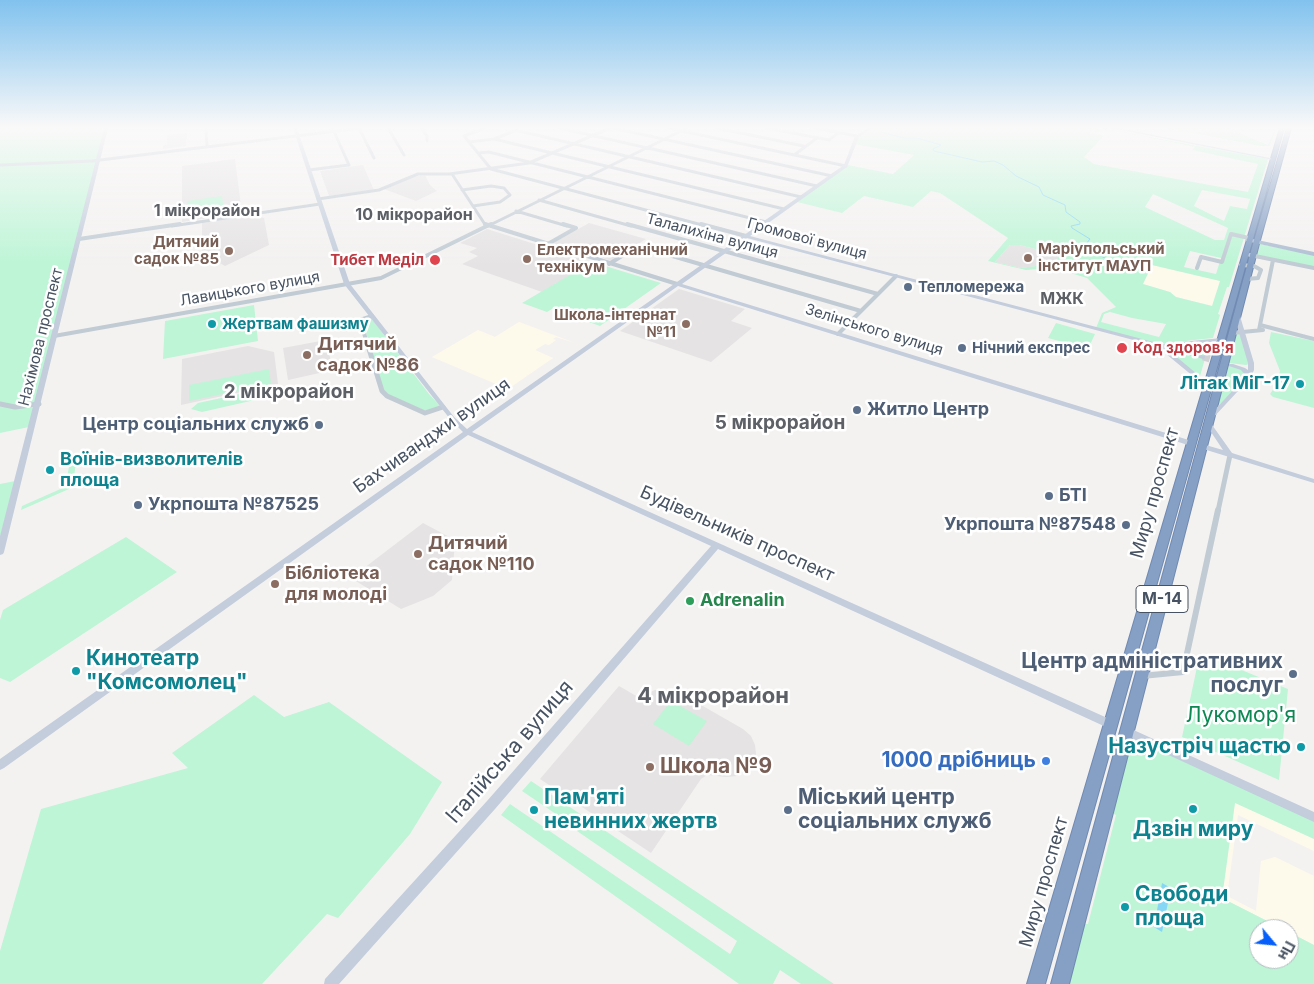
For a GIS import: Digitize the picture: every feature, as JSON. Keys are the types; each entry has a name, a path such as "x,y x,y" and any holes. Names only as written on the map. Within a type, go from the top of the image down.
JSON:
{"highway":[{"name":"Миру проспект","path":"1060,984 1141,676 1196,444 1207,385 1268,174"},
{"name":"Миру проспект","path":"1036,984 1110,724 1196,444 1209,421 1237,332 1237,316 1276,174"},
{"path":"1258,208 1266,210"},
{"path":"1244,255 1252,260"},
{"name":"Будівельників проспект","path":"1110,724 1127,732"}],"main road":[{"path":"1248,239 1314,253"}],"street":[{"name":"Нахімова проспект","path":"0,552 95,174"},
{"name":"Будівельників проспект","path":"310,174 347,284 443,407 467,432 1110,724"},
{"path":"79,239 319,202 379,190 418,174 452,174 486,226"},
{"name":"Громової вулиця","path":"510,174 1203,357"},
{"path":"576,174 766,222"},
{"name":"Лавицького вулиця","path":"54,336 380,278 593,174"},
{"path":"640,174 784,209"},
{"path":"701,174 801,197"},
{"path":"763,174 817,186"},
{"path":"823,174 832,176"},
{"name":"Бахчиванджи вулиця","path":"2,763 467,432 835,174"},
{"path":"462,190 491,186 504,188 510,195 500,202 473,206"},
{"name":"Талалихіна вулиця","path":"539,200 878,294"},
{"path":"516,211 576,228 546,245"},
{"name":"Зелінського вулиця","path":"486,226 1314,480"},
{"path":"1197,268 1202,257 1222,262 1230,235 1248,239"},
{"path":"609,264 638,246 861,311"},
{"path":"1247,279 1259,276 1260,270 1252,260"},
{"path":"1241,265 1252,260 1273,260 1314,268"},
{"path":"1259,328 1273,260"},
{"path":"838,334 896,276"},
{"path":"372,316 360,320 382,392 426,413 443,407"},
{"path":"1141,676 1183,672 1230,455 1209,421 1249,376 1252,364 1237,332 1259,328 1273,329 1314,339"},
{"path":"1158,345 1220,339"},
{"path":"1158,345 1207,385"},
{"path":"1231,365 1246,367 1252,364"},
{"path":"1238,366 1245,370 1249,376"},
{"path":"0,404 15,407 38,404"},
{"name":"Італійська вулиця","path":"330,984 486,810 717,545"},
{"name":"Будівельників проспект","path":"1127,732 1314,817"}],"shaded area":[{"path":"182,174 237,174 242,213 182,222"},
{"path":"321,174 367,174 374,190 329,196"},
{"path":"425,175 430,185 437,191 416,201 384,189 411,177"},
{"path":"254,215 264,218 269,245 225,266 202,253 202,223"},
{"path":"589,223 646,239 612,261 553,243"},
{"name":"Електромеханічний технікум","path":"487,229 592,262 542,292 462,264 478,256 469,252 477,248 460,243"},
{"name":"Маріупольський інститут МАУП","path":"1010,245 1019,245 1060,255 1053,264 1021,268 995,262"},
{"path":"1152,265 1221,281 1213,306 1176,297 1170,292 1143,284"},
{"name":"Школа-інтернат №11","path":"679,289 745,309 731,321 752,328 711,362 620,331"},
{"path":"519,322 575,343 556,337 553,339 556,340 549,345 545,344 535,350 553,358 508,389 432,357 478,330 495,337"},
{"name":"Дитячий садок №86","path":"326,340 333,370 288,380 283,348"},
{"path":"248,346 274,352 278,384 181,405 182,359"},
{"name":"Дитячий садок №110","path":"423,523 455,540 452,580 433,596 401,609 351,578"},
{"name":"Школа №9","path":"619,686 638,697 655,690 675,690 743,729 751,736 755,745 756,754 753,764 746,771 737,776 707,775 701,779 651,853 540,779"},
{"path":"1235,802 1314,839 1314,851 1238,815 1227,896 1256,911 1261,861 1275,857 1314,876 1314,945 1299,937 1299,919 1263,919 1222,898"}],"green space":[{"path":"0,174 94,174 35,405 15,406 0,403"},
{"path":"836,174 1149,174 1248,192 1254,174 1263,174 1229,287 1227,287 1218,314 1220,315 1213,338 1157,344 1096,328 1102,313 1116,307 1087,278 1054,268 1026,270 988,261 1008,238 940,193 931,191 913,207 864,196 842,213 797,202","holes":["1202,190 1250,199 1247,209 1230,206 1224,221 1194,206","1153,194 1228,228 1224,240 1215,240 1145,207","1010,245 1019,245 1060,255 1053,264 1040,261 1036,266 1021,268 995,262","1190,251 1221,258 1216,274 1184,267","1152,265 1220,281 1212,306 1176,297 1170,292 1143,284","1110,312 1166,324 1159,337 1101,322 1104,314"]},
{"path":"222,196 224,212 187,217 187,201"},
{"path":"1260,244 1314,255 1314,268 1257,256"},
{"path":"592,262 661,283 600,326 552,309 547,312 522,303"},
{"path":"254,305 258,341 163,359 165,321"},
{"path":"371,318 440,406 426,411 389,395 383,389 362,320"},
{"path":"1056,323 1095,334 1088,349 1048,338"},
{"path":"1271,332 1314,341 1314,408 1273,397 1270,394 1277,384 1280,371 1269,343"},
{"path":"1237,333 1240,333 1249,364 1246,365 1229,363"},
{"path":"1210,342 1206,357 1164,346"},
{"path":"1163,347 1205,359 1200,376 1197,376"},
{"path":"1229,365 1242,369 1246,377 1218,406"},
{"path":"269,369 271,384 189,401 189,385"},
{"path":"268,388 277,389 277,395 202,412 191,409 198,403"},
{"path":"0,406 34,408 29,427 0,433"},
{"path":"77,455 73,484 69,489 21,510 22,506 65,487 71,457"},
{"path":"15,481 0,537 0,484"},
{"path":"126,537 177,572 10,682 0,678 0,620 3,610"},
{"name":"Лукомор'я","path":"1200,653 1288,689 1279,780 1182,737"},
{"path":"254,695 284,717 329,702 442,782 410,834 338,918 327,914 262,984 0,984 0,951 41,809 188,768 172,753"},
{"path":"671,701 707,721 689,746 653,724"},
{"path":"1131,737 1314,821 1314,839 1235,803 1222,898 1263,919 1249,919 1249,969 1299,969 1299,937 1314,945 1314,984 1068,984 1083,924 1088,924 1116,815 1112,813"},
{"path":"531,781 834,984 801,984 780,970 773,984 739,984 501,815 510,804 730,954 737,941 522,791"}],"water":[{"path":"1162,883 1171,888 1162,932 1154,927"}],"waterway":[{"path":"1014,174 1039,187 1043,195 1065,205 1066,212 1080,222 1080,224 1071,226 1072,228 1090,239 1086,244 1090,250 1114,263 1118,270"}],"tunnel":[{"path":"1203,357 1231,365"}],"place":[{"name":"Дитячий садок №85","path":"229,251"},
{"name":"Маріупольський інститут МАУП","path":"1028,258"},
{"name":"Електромеханічний технікум","path":"527,259"},
{"name":"Тибет Меділ","path":"435,260"},
{"name":"Тепломережа","path":"908,287"},
{"name":"Жертвам фашизму","path":"212,324"},
{"name":"Школа-інтернат №11","path":"686,324"},
{"name":"Нічний експрес","path":"962,348"},
{"name":"Код здоров'я","path":"1122,348"},
{"name":"Дитячий садок №86","path":"307,355"},
{"name":"Літак МіГ-17","path":"1300,384"},
{"name":"Житло Центр","path":"857,410"},
{"name":"Центр соціальних служб","path":"319,425"},
{"name":"Воїнів-визволителів площа","path":"50,470"},
{"name":"БТІ","path":"1049,496"},
{"name":"Укрпошта №87525","path":"138,505"},
{"name":"Укрпошта №87548","path":"1126,525"},
{"name":"Дитячий садок №110","path":"418,554"},
{"name":"Бібліотека для молоді","path":"275,584"},
{"name":"Adrenalin","path":"690,601"},
{"name":"Кинотеатр \"Комсомолец\"","path":"76,671"},
{"name":"Центр адміністративних послуг","path":"1293,674"},
{"name":"Назустріч щастю","path":"1301,747"},
{"name":"1000 дрібниць","path":"1046,761"},
{"name":"Школа №9","path":"650,767"},
{"name":"Дзвін миру","path":"1193,809"},
{"name":"Пам'яті невинних жертв","path":"534,810"},
{"name":"Міський центр соціальних служб","path":"788,810"},
{"name":"Свободи площа","path":"1125,907"}],"district":[{"name":"1 мікрорайон","path":"207,211"},
{"name":"10 мікрорайон","path":"414,215"},
{"name":"МЖК","path":"1062,299"},
{"name":"2 мікрорайон","path":"289,392"},
{"name":"5 мікрорайон","path":"780,423"},
{"name":"4 мікрорайон","path":"713,696"}]}
